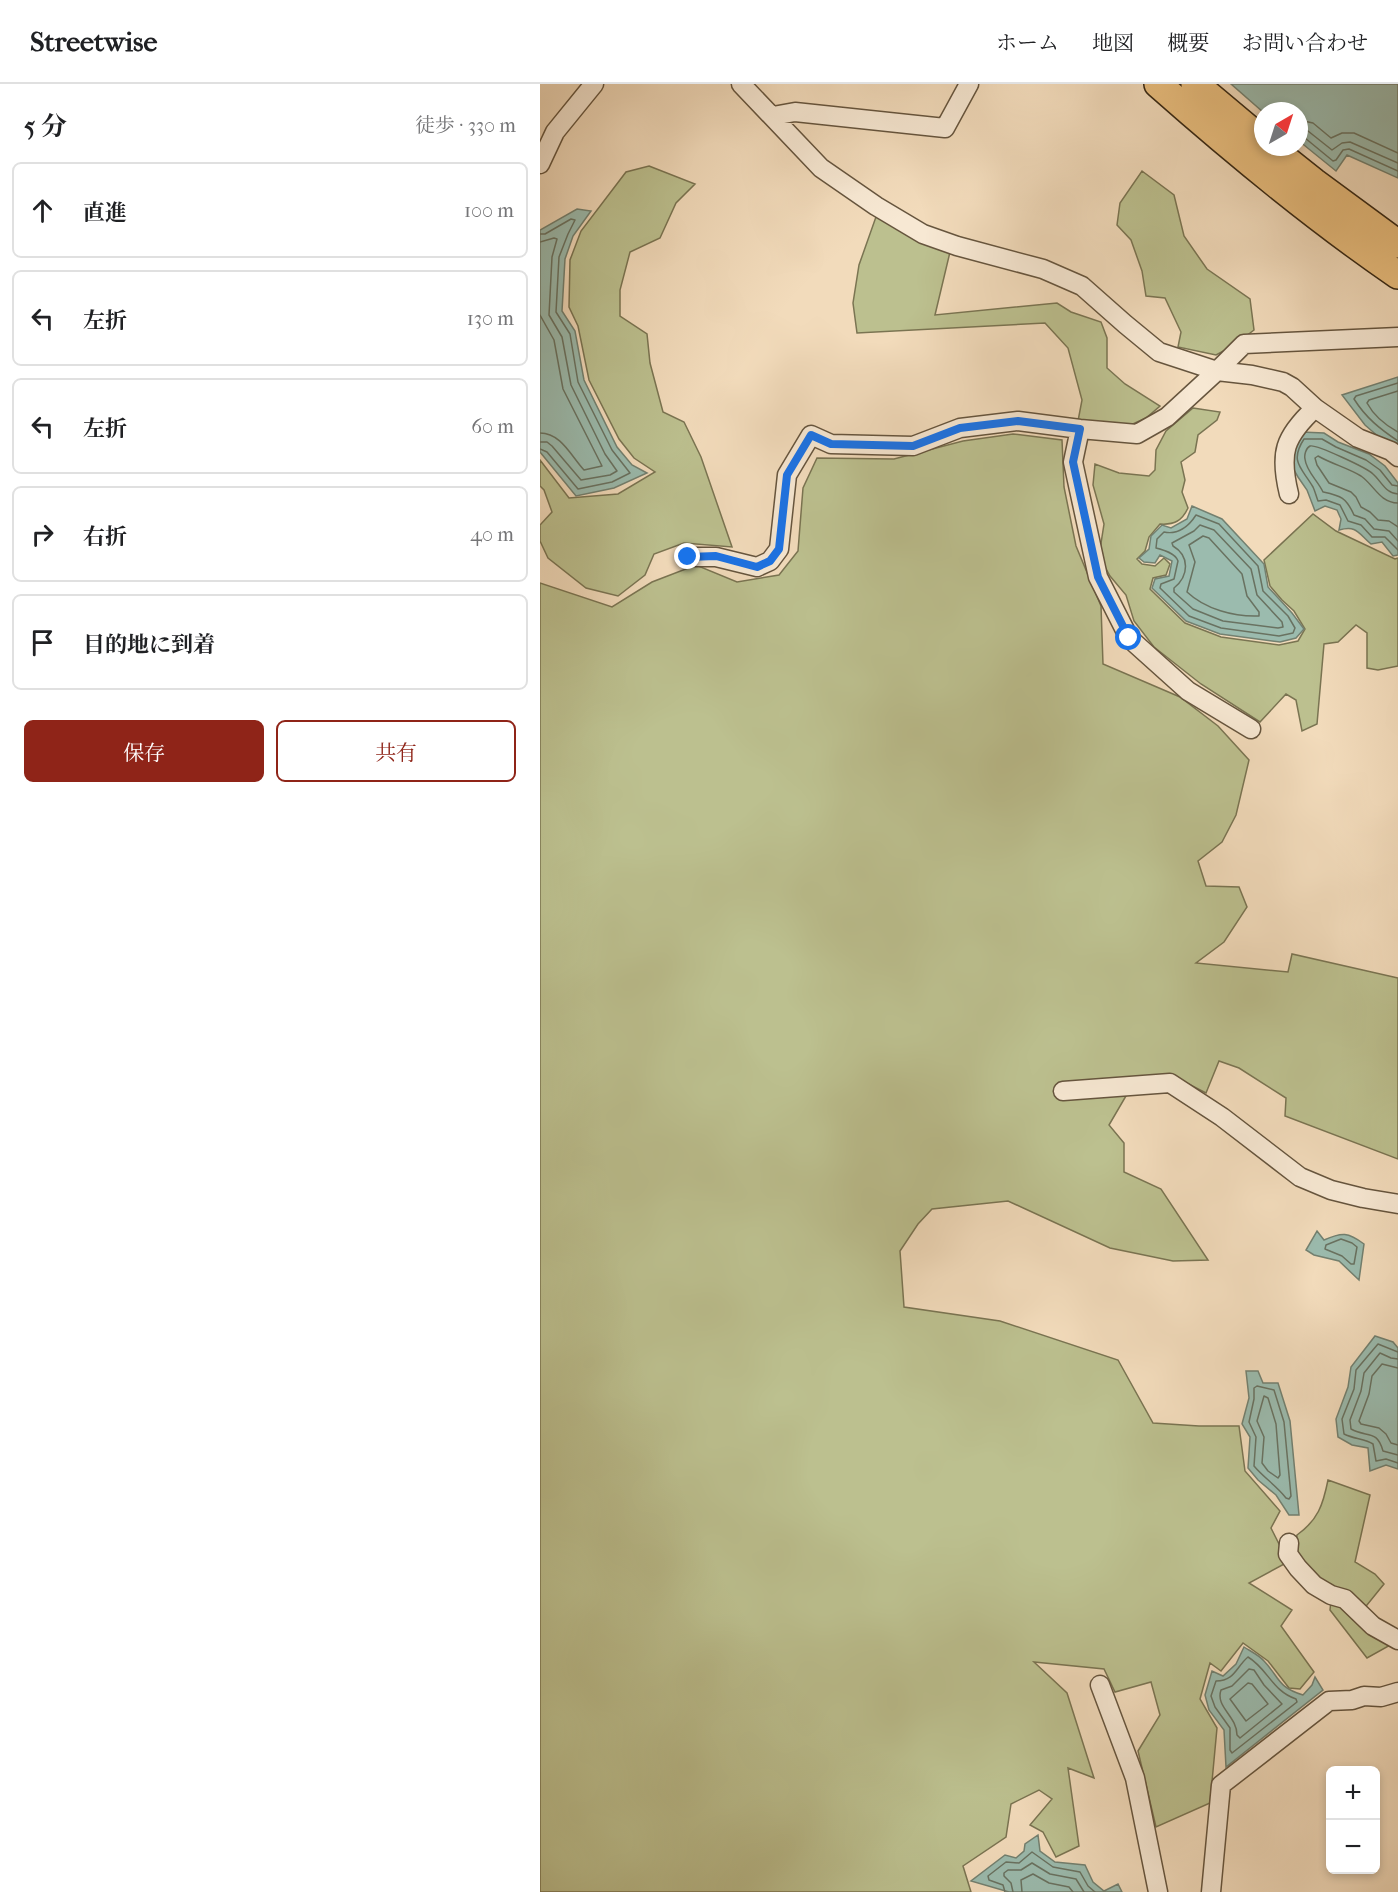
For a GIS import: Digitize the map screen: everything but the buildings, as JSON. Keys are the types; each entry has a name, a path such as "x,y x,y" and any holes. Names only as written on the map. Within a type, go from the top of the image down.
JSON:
{"highway":[{"path":"1158,84 1224,142 1298,202 1398,275"},
{"path":"1195,84 1254,133"},
{"path":"1281,156 1398,244"}],"street":[{"path":"540,165 555,132 594,84"},
{"path":"741,84 821,168 876,206 923,234 957,246 1042,269 1082,286 1159,352 1217,371 1252,375 1283,382 1358,438 1391,451 1398,457"},
{"path":"773,116 795,112 945,128 969,84"},
{"path":"688,557 716,556 757,567 770,561 779,549 787,475 811,435 831,444 913,446 960,428 1018,421 1137,434 1167,417 1244,344 1398,337"},
{"path":"1289,494 1284,472 1284,450 1299,422 1315,408"},
{"path":"1080,429 1073,462 1098,577 1129,638 1188,691 1251,729"},
{"path":"1063,1091 1170,1083 1222,1117 1300,1177 1331,1190 1398,1204"},
{"path":"1289,1543 1288,1554 1314,1585 1345,1599 1373,1626 1398,1640"},
{"path":"1100,1685 1135,1778 1158,1892"},
{"path":"1211,1892 1221,1785 1329,1701 1352,1700 1364,1696 1381,1697 1398,1692"}],"green space":[{"path":"649,166 695,184 676,203 660,238 630,252 620,290 620,316 647,334 650,363 663,412 684,422 701,457 732,547 684,543 654,554 645,575 618,596 586,588 548,558 540,541 540,525 552,512 544,490 540,486 540,460 569,498 618,494 655,472 634,458 619,439 589,380 578,326 569,307 570,260 581,231 626,172"},
{"path":"1142,171 1174,195 1184,236 1207,269 1250,299 1254,330 1233,346 1216,355 1178,347 1181,332 1165,298 1146,296 1142,271 1131,240 1117,225 1120,203"},
{"path":"877,214 950,252 935,315 1057,303 1071,312 1101,322 1107,338 1107,368 1125,384 1160,406 1146,418 1124,428 1078,421 1082,400 1068,348 1045,323 857,333 853,303 859,265"},
{"path":"1193,408 1220,412 1217,420 1198,435 1195,452 1181,462 1185,480 1182,492 1188,508 1177,521 1160,524 1149,537 1145,551 1137,559 1142,564 1155,566 1164,558 1170,564 1166,575 1153,578 1150,589 1185,623 1221,637 1279,645 1298,641 1305,629 1294,611 1270,586 1264,560 1313,514 1336,531 1395,559 1398,558 1398,666 1378,670 1367,668 1367,633 1356,625 1338,642 1324,644 1317,724 1302,731 1296,700 1286,694 1260,722 1201,684 1154,647 1134,621 1126,595 1110,576 1099,556 1104,524 1093,485 1095,464 1119,473 1149,476 1155,470 1156,450 1166,431"},
{"path":"1013,434 1062,440 1064,487 1076,546 1101,606 1103,664 1180,697 1218,726 1249,760 1236,815 1222,842 1198,861 1206,886 1239,887 1247,907 1224,942 1196,963 1288,972 1292,954 1398,978 1398,1159 1285,1116 1286,1098 1239,1068 1219,1061 1206,1093 1173,1076 1137,1077 1109,1125 1124,1143 1124,1172 1161,1189 1208,1260 1173,1261 1110,1248 1008,1201 932,1209 918,1224 900,1251 904,1307 1000,1321 1118,1360 1153,1423 1239,1426 1245,1471 1280,1511 1271,1528 1288,1562 1249,1583 1292,1610 1281,1626 1314,1672 1300,1689 1289,1688 1268,1661 1243,1643 1221,1671 1210,1663 1200,1699 1217,1728 1210,1803 1156,1827 1138,1751 1160,1715 1151,1682 1115,1692 1104,1669 1034,1662 1067,1693 1094,1778 1068,1768 1079,1846 1056,1857 1043,1832 1030,1825 1052,1799 1039,1790 1011,1804 1006,1837 963,1866 971,1892 540,1892 540,583 612,607 652,582 696,565 737,582 779,575 798,551 803,488 817,458 894,459 963,441"},
{"path":"1328,1480 1370,1495 1355,1562 1375,1574 1384,1584 1358,1616 1394,1643 1367,1658 1330,1610 1332,1591 1294,1552 1297,1535 1315,1518"}],"water":[{"path":"1231,84 1398,84 1398,178 1347,155 1336,171 1308,148 1308,102 1254,102 1254,104"},
{"path":"577,209 591,211 573,236 565,259 562,311 575,331 584,380 617,447 632,465 647,473 614,488 576,496 540,452 540,230"},
{"path":"1398,377 1398,449 1365,425 1342,395"},
{"path":"1301,432 1324,433 1338,442 1369,454 1385,466 1398,483 1398,555 1393,556 1382,542 1371,544 1354,529 1339,530 1341,519 1337,510 1325,506 1315,511 1307,490 1291,465 1296,441"},
{"path":"1192,506 1222,519 1264,564 1268,587 1304,629 1296,638 1280,642 1220,634 1186,621 1152,588 1155,579 1169,576 1172,561 1160,555 1155,563 1144,562 1139,558 1149,549 1151,536 1162,525 1171,528 1187,519"},
{"path":"1317,1231 1324,1240 1345,1234 1364,1244 1359,1280 1339,1261 1314,1255 1306,1250"},
{"path":"1375,1336 1393,1342 1398,1348 1398,1469 1386,1465 1370,1471 1368,1448 1352,1445 1338,1437 1336,1419 1348,1387 1351,1367"},
{"path":"1246,1371 1258,1371 1263,1383 1278,1383 1290,1421 1299,1515 1289,1515 1276,1495 1248,1468 1250,1437 1242,1424 1249,1398"},
{"path":"1244,1647 1262,1659 1288,1689 1303,1695 1312,1685 1315,1677 1323,1690 1226,1767 1224,1730 1209,1710 1205,1695 1212,1671 1223,1676 1236,1664"},
{"path":"1038,1835 1040,1851 1055,1862 1085,1865 1093,1882 1104,1891 1118,1884 1122,1892 1009,1892 971,1881 1005,1855 1016,1858 1024,1851 1025,1844"}],"route":[{"path":"688,557 716,556 757,567 770,561 779,549 787,475 811,435 831,444 913,446 960,428 1018,421 1080,429 1073,462 1098,577 1129,638"}]}
